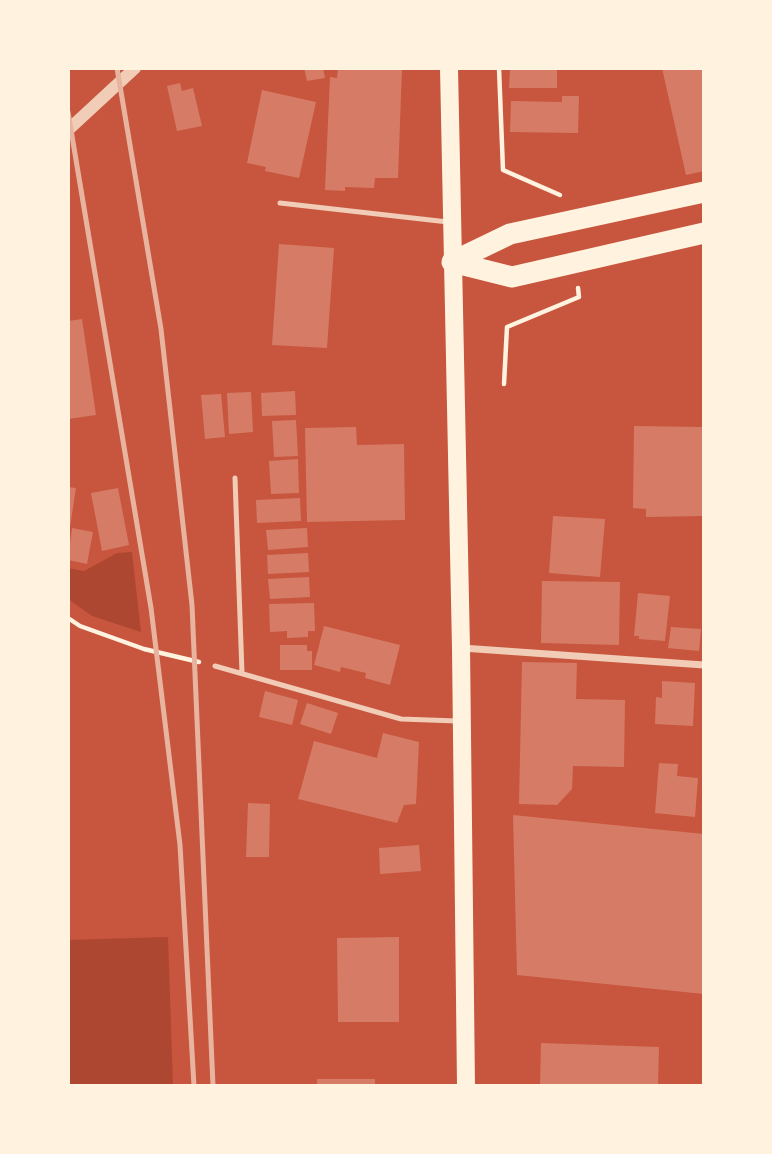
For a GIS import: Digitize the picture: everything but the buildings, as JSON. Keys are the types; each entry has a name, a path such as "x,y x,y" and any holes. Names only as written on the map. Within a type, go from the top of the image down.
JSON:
{"highway":[{"path":"452,262 510,233 704,192"},
{"path":"452,262 512,277 704,233"}],"main road":[{"path":"449,68 461,648 466,1086"}],"street":[{"path":"68,130 135,68"},
{"path":"461,648 704,665"}],"lane":[{"path":"280,203 451,222"},
{"path":"235,478 242,673"},
{"path":"215,666 401,719 462,721"}],"path":[{"path":"499,68 503,170 570,200"},
{"path":"504,384 508,327 579,297"},
{"path":"68,618 80,626 144,649 215,666"}],"shaded area":[{"path":"132,552 141,632 92,616 68,599 68,568 84,571 117,553"},
{"path":"168,937 173,1086 68,1086 68,940"}],"railway":[{"path":"117,68 161,329 192,605 213,1086"},
{"path":"68,112 151,608 180,845 194,1086"}]}
